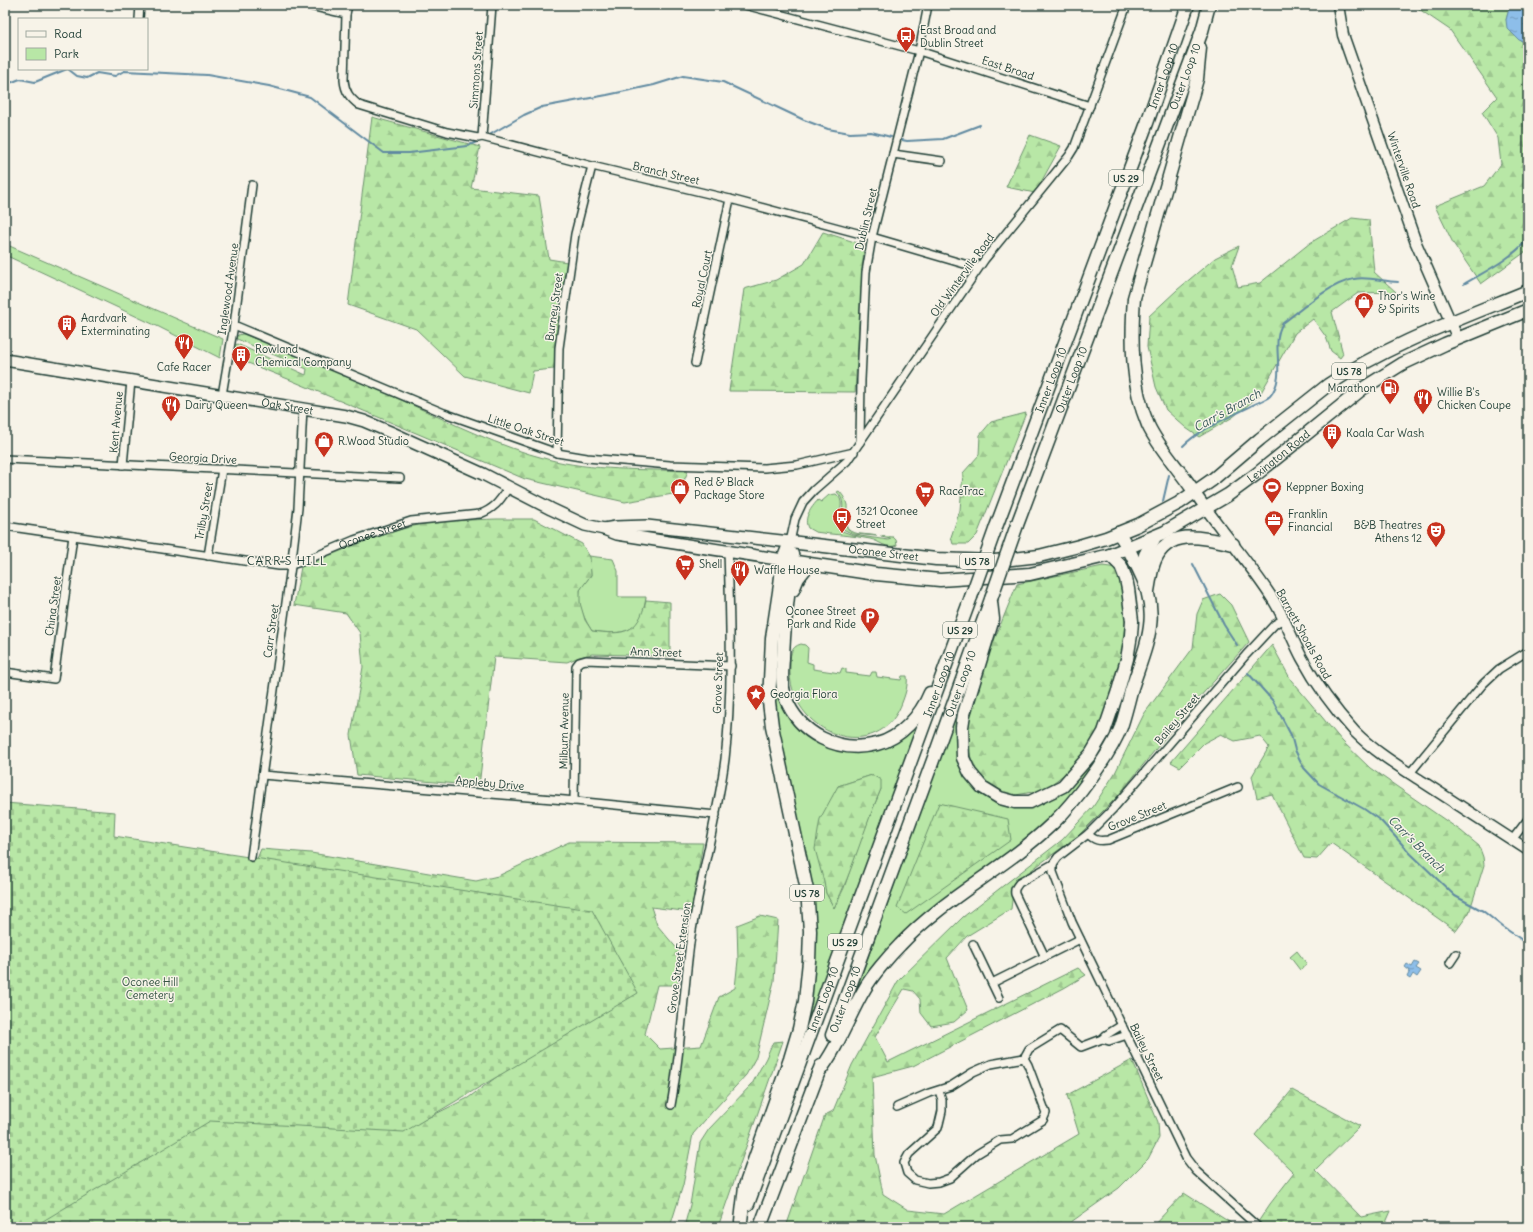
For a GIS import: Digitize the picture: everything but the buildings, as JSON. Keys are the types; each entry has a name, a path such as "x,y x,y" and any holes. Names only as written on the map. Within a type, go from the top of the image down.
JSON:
{"highway":[{"name":"Inner Loop 10","path":"740,1224 948,663 996,527 1150,115 1188,5"},
{"name":"Outer Loop 10","path":"760,1227 936,752 1017,525 1202,31 1209,5"},
{"path":"1195,493 1148,425 1139,395 1132,358 1132,333 1134,298 1197,79 1202,31"},
{"name":"Lexington Road","path":"1157,516 1195,493 1260,439 1349,371 1388,350 1451,322 1528,291"},
{"name":"Lexington Road","path":"1160,535 1228,495 1258,473 1362,389 1402,364 1528,310"},
{"name":"Oconee Street","path":"790,542 936,559 995,561 1039,556 1079,546 1118,533 1157,516"},
{"path":"1143,577 1145,555 1160,535 1204,531 1229,539"},
{"path":"818,1072 828,1060 865,988 900,945 921,924 948,902 1050,827 1072,803 1105,757 1121,727 1150,632 1148,592 1143,577 1129,548 1118,533"},
{"name":"Oconee Street","path":"788,560 876,574 940,580 1030,574 1110,555 1160,535"},
{"path":"1148,592 1154,561 1164,547 1184,538 1198,537 1229,539"},
{"name":"US 78","path":"740,1224 745,1186 790,1059 799,1029 805,1001 809,961 810,931 807,890 772,726 769,702 772,638 780,585 788,560 790,542"},
{"path":"991,598 993,620 964,714 962,727 963,758 970,773 982,787 1000,798 1015,802 1030,802 1063,786 1091,754 1104,732 1118,691 1127,659 1132,621 1126,579 1121,566 1110,555"},
{"path":"788,560 788,600 784,626 782,684 785,696 798,718 807,728 819,737 832,743 848,746 863,746 878,744 894,736 912,722 921,710 936,678 948,663"},
{"path":"788,600 798,578 809,564"}],"main road":[{"name":"Winterville Road","path":"1338,5 1343,35 1370,108 1416,243 1458,339"},
{"name":"Oak Street","path":"5,360 346,416 364,421 509,487"},
{"name":"Oconee Street","path":"509,487 551,510 585,525 604,529 617,534 788,560"},
{"name":"Barnett Shoals Road","path":"1195,493 1258,577 1284,619 1302,659 1338,712 1357,733 1373,747 1410,773 1528,850"},
{"name":"Oconee Street","path":"604,529 647,526 790,542"}],"street":[{"path":"139,18 140,5"},
{"path":"306,5 346,14 348,5"},
{"name":"Simmons Street","path":"482,137 492,5"},
{"name":"East Broad","path":"746,5 768,8 919,51 1090,106"},
{"name":"Dublin Street","path":"860,442 865,288 872,237 919,51 928,5"},
{"name":"Old Winterville Road","path":"790,542 795,518 803,502 814,490 842,466 854,452 978,268 1069,156 1090,106 1127,5"},
{"name":"Branch Street","path":"346,14 345,89 351,98 359,105 447,132 478,138 482,137 592,166 730,199 872,237 978,268"},
{"path":"893,154 942,161"},
{"name":"Burney Street","path":"556,453 559,348 575,234 592,166"},
{"name":"Inglewood Avenue","path":"222,395 234,325 252,185"},
{"name":"Royal Court","path":"695,363 730,199"},
{"name":"Little Oak Street","path":"234,325 444,413 556,453 587,458 670,465 764,468 797,465 854,452"},
{"name":"Kent Avenue","path":"123,465 131,381"},
{"name":"Carr Street","path":"250,857 292,564 298,508 303,408"},
{"name":"Georgia Drive","path":"5,459 400,478"},
{"name":"Trilby Street","path":"208,556 222,470"},
{"name":"Oconee Street","path":"5,526 279,566 292,564 321,555 354,540 411,521 480,514 490,510 500,501 509,487"},
{"name":"China Street","path":"5,672 54,679 73,536"},
{"name":"Grove Street","path":"716,815 725,758 731,666 728,550"},
{"name":"Bailey Street","path":"1088,834 1118,804 1246,655 1275,624 1284,619"},
{"path":"1410,773 1483,684 1500,669 1528,651"},
{"name":"Ann Street","path":"579,662 586,660 731,666"},
{"name":"Milburn Avenue","path":"574,801 576,666 579,662"},
{"name":"Appleby Drive","path":"262,775 574,801 716,815"},
{"name":"Grove Street","path":"1088,834 1096,840 1108,840 1238,787"},
{"name":"Grove Street Extension","path":"671,1105 676,1078 691,942 716,815"},
{"path":"1512,840 1528,819"},
{"path":"1045,957 1014,890 1019,883 1053,864 1058,857 1088,834"},
{"name":"Bailey Street","path":"1053,864 1053,872 1080,939 1191,1165 1258,1227"},
{"path":"992,983 1080,939"},
{"path":"973,944 999,998"},
{"path":"1450,963 1456,954"},
{"path":"1024,1058 1029,1049 1060,1030 1081,1047 1102,1039 1122,1025"},
{"path":"1102,1039 1109,1041 1126,1035"},
{"path":"939,1091 942,1100 942,1111 938,1128 909,1154 904,1163 907,1173 915,1180 928,1183 939,1182 950,1178 977,1154 1000,1140 1012,1139 1043,1120 1046,1113 1028,1064 1024,1058"},
{"path":"897,1107 929,1093 951,1086 973,1072 991,1064 1024,1058"}],"green space":[{"path":"1416,5 1510,5 1506,20 1526,43 1528,43 1528,250 1481,284 1453,243 1435,206 1484,186 1501,164 1498,138 1482,112 1497,97 1450,30 1416,7"},
{"path":"372,117 480,147 471,188 539,196 549,259 567,262 554,369 533,371 529,393 465,376 416,329 348,305"},
{"path":"1030,135 1061,146 1035,193 1006,187"},
{"path":"1352,218 1369,220 1374,272 1396,292 1358,293 1332,312 1343,354 1340,358 1331,351 1326,337 1313,319 1295,333 1259,396 1233,417 1199,437 1186,428 1166,410 1156,387 1147,347 1149,316 1215,258 1239,246 1232,266 1238,287 1260,283 1310,243"},
{"path":"823,232 864,245 855,392 729,391 744,289 776,280 804,264"},
{"path":"5,244 223,339 220,358 159,327 5,255"},
{"path":"243,334 348,376 477,434 529,454 564,463 600,468 688,471 679,493 625,502 525,479 233,357 234,346 237,344 306,375 307,369 235,338 238,335"},
{"path":"1026,413 977,535 968,544 953,544 951,537 960,510 963,473 979,455 980,435 991,422"},
{"path":"839,491 847,503 846,524 849,530 855,533 877,536 853,534 843,529 841,519 843,506 841,497 837,492"},
{"path":"836,494 840,498 841,502 839,526 842,531 853,535 888,540 891,539 880,536 893,537 896,540 897,545 886,546 870,539 815,532 808,528 806,521 807,517 815,503 818,500 821,502 829,495"},
{"path":"534,519 582,544 590,557 591,575 580,590 580,603 585,620 592,631 612,633 628,630 639,620 646,600 670,602 670,656 592,654 567,662 494,657 479,786 357,775 351,735 363,667 360,633 346,613 294,605 301,567 373,538 418,525 447,521"},
{"path":"589,556 613,559 618,571 618,597 646,597 644,609 640,618 635,625 629,629 622,632 613,633 592,631 587,622 582,612 579,596 582,587 591,575"},
{"path":"1103,566 1117,568 1124,601 1125,625 1119,671 1097,736 1071,769 1044,790 1010,796 986,784 973,767 967,741 969,716 991,648 1017,584"},
{"path":"1220,594 1231,605 1249,642 1181,718 1117,797 1079,835 1014,883 1011,909 967,936 947,958 968,1010 954,1022 931,1026 921,1013 920,999 913,991 904,989 875,1037 888,1062 1078,968 1086,975 1064,988 913,1066 872,1077 875,1155 883,1194 908,1210 944,1214 1079,1134 1067,1095 1132,1060 1158,1122 1159,1138 1148,1159 1119,1188 1064,1227 786,1227 825,1115 833,1111 852,1065 898,981 963,917 1062,840 1093,807 1115,773 1144,714 1193,648 1197,614 1203,600"},
{"path":"801,644 808,648 807,662 813,664 813,669 840,673 842,668 846,669 846,673 870,676 872,672 876,672 877,677 901,680 902,676 907,676 906,691 903,700 891,721 875,733 856,737 836,734 818,725 803,710 793,690 790,666 791,655 795,647"},
{"path":"1272,645 1291,680 1342,741 1370,768 1461,831 1479,846 1484,865 1469,913 1456,931 1331,843 1317,859 1304,858 1272,794 1257,798 1252,776 1269,747 1260,736 1235,741 1221,734 1204,743 1180,767 1171,762"},
{"path":"773,680 778,680 796,724 867,750 914,725 917,726 797,1061 815,946 775,725","holes":["872,775 881,789 861,838 844,888 834,908 826,893 824,882 838,786"]},
{"path":"961,700 964,701 967,777 1031,806 1088,764 1093,767 1087,777 1041,829 948,895 910,928 857,993 856,991"},
{"path":"872,775 881,780 881,789 847,879 834,908 826,893 815,849 820,819 838,786"},
{"name":"Oconee Hill Cemetery","path":"5,803 115,812 114,836 592,910 638,993 404,1132 210,1121 33,1227 5,1227"},
{"path":"939,803 1008,819 1011,840 906,914 897,907"},
{"path":"569,842 703,843 691,912 651,907 657,925 679,951 678,985 657,985 645,1034 660,1049 701,1046 719,997 735,988 738,960 737,925 760,916 778,920 774,981 756,1057 746,1075 693,1134 683,1185 670,1227 5,1227 5,1083 409,1127 468,1098 536,1048 256,861 261,849 311,853 476,881 498,876"},
{"path":"1297,951 1307,964 1300,970 1290,957"},
{"path":"783,1041 718,1227 684,1227 690,1205 700,1143 709,1129 752,1084 773,1042"},
{"path":"1292,1090 1360,1126 1315,1170 1361,1217 1391,1211 1384,1227 1263,1227 1258,1222 1294,1173 1255,1135"},
{"path":"1184,1193 1237,1227 1152,1227"}],"water":[{"path":"1510,5 1528,5 1528,43 1519,40 1507,28 1506,20"},
{"path":"1415,962 1419,964 1416,968 1421,971 1417,977 1413,974 1410,979 1407,977 1410,971 1405,967 1407,964 1412,967"}],"waterway":[{"path":"5,85 20,79 35,82 65,70"},
{"path":"69,70 77,76 87,78 97,73 115,76 124,71 207,75 269,86 310,97 384,153 409,153 467,146 479,141"},
{"path":"491,134 524,115 542,107 654,85 683,76 723,82 804,120 828,129 850,133 871,132 891,137"},
{"path":"902,140 943,139 980,125"},
{"name":"Carr's Branch","path":"1464,284 1506,259 1528,239"},
{"name":"Carr's Branch","path":"1183,446 1197,434 1270,396 1278,379 1277,350 1279,331 1283,323 1326,291 1345,282 1359,278 1398,282"},
{"name":"Carr's Branch","path":"1163,501 1169,475"},
{"name":"Carr's Branch","path":"1193,564 1224,625 1237,645"},
{"name":"Carr's Branch","path":"1248,673 1273,701 1291,735 1295,750 1304,768 1319,784 1364,809 1381,821 1411,854 1455,896 1483,911 1528,944"}],"place":[{"name":"East Broad and Dublin Street","path":"906,53"},
{"name":"Thor's Wine & Spirits","path":"1364,319"},
{"name":"Aardvark Exterminating","path":"67,341"},
{"name":"Cafe Racer","path":"184,360"},
{"name":"Rowland Chemical Company","path":"241,372"},
{"name":"Marathon","path":"1390,405"},
{"name":"Willie B's Chicken Coupe","path":"1423,415"},
{"name":"Dairy Queen","path":"171,422"},
{"name":"Koala Car Wash","path":"1332,450"},
{"name":"R.Wood Studio","path":"324,458"},
{"name":"Keppner Boxing","path":"1272,504"},
{"name":"Red & Black Package Store","path":"680,505"},
{"name":"RaceTrac","path":"925,508"},
{"name":"1321 Oconee Street","path":"842,534"},
{"name":"Franklin Financial","path":"1274,537"},
{"name":"B&B Theatres Athens 12","path":"1436,548"},
{"name":"Shell","path":"685,581"},
{"name":"Waffle House","path":"740,587"},
{"name":"Oconee Street Park and Ride","path":"870,634"},
{"name":"Georgia Flora","path":"756,711"}],"district":[{"name":"CARR'S HILL","path":"287,560"}]}
